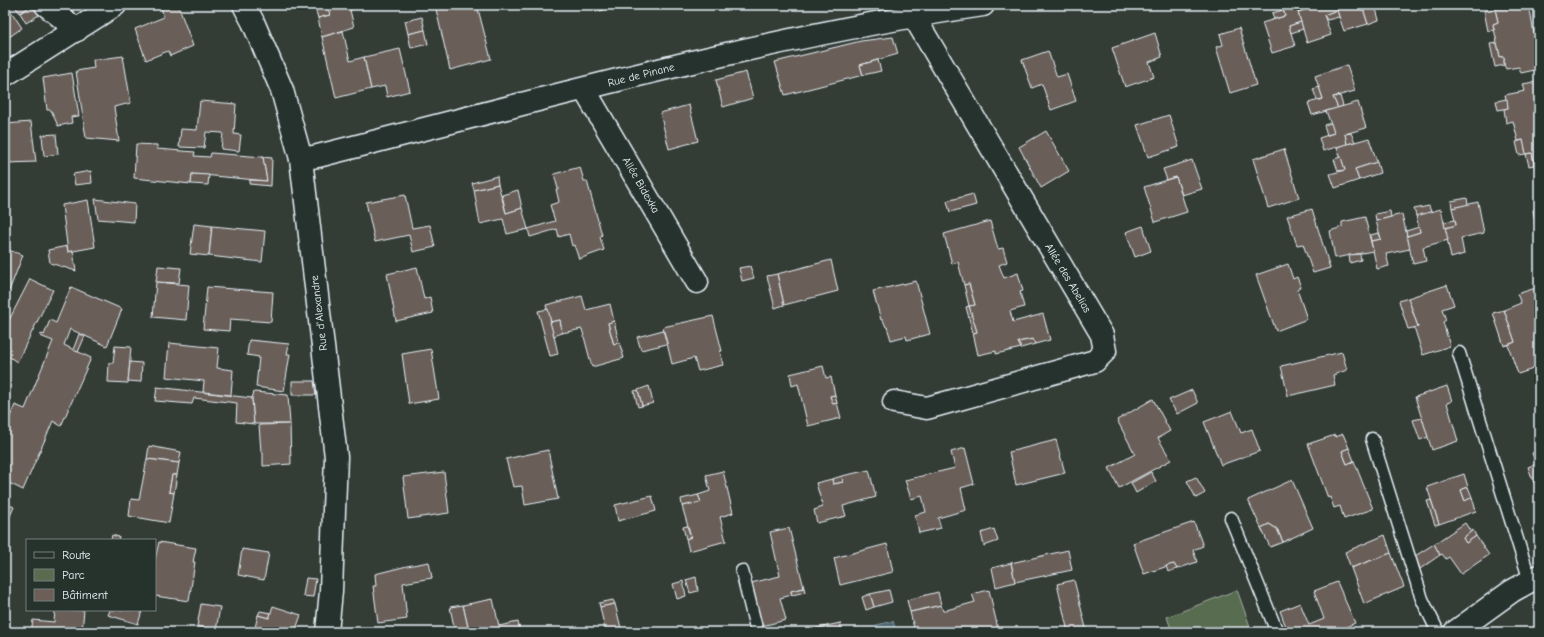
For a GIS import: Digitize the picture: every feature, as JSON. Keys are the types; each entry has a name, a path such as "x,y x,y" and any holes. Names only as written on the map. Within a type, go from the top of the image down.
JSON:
{"street":[{"path":"46,5 76,30"},
{"path":"5,75 115,5"},
{"name":"Rue d'Alexandre","path":"244,5 282,90 301,159 336,457 331,591 327,632"},
{"name":"Rue de Pinane","path":"301,159 775,42 913,15 983,5"},
{"name":"Allée des Abelias","path":"894,402 928,408 1095,361 1105,351 1102,335 913,15"},
{"name":"Allée Bidexka","path":"584,89 697,282"},
{"path":"1455,632 1512,591 1535,578"}],"lane":[{"path":"1459,353 1535,578"},
{"path":"1372,439 1422,599 1438,632"},
{"path":"1231,518 1277,632"},
{"path":"742,571 757,632"}],"green space":[{"path":"1237,590 1252,632 1172,632 1167,617"}],"water":[{"path":"893,621 896,632 878,632 877,625"}],"building":[{"path":"5,5 7,5 22,28 5,40"},
{"path":"14,5 33,5 20,13"},
{"path":"35,5 42,13 26,23 20,13"},
{"path":"160,5 178,5 193,46 170,56 168,51 146,60 135,29 164,17"},
{"path":"314,5 328,5 330,15 318,18"},
{"path":"328,5 370,5 350,10 354,27 322,37 318,18 330,15"},
{"path":"435,5 477,5 491,59 450,70"},
{"path":"594,5 614,5 615,7 596,12"},
{"path":"1282,5 1296,5 1301,22 1289,26 1295,46 1272,53 1262,23 1285,16"},
{"path":"1308,5 1309,9 1298,12 1296,6"},
{"path":"1322,5 1335,5 1337,10 1324,15 1331,35 1307,43 1298,12"},
{"path":"1335,5 1362,5 1368,24 1344,31"},
{"path":"1362,5 1375,5 1379,20 1368,24"},
{"path":"1500,5 1532,5 1532,9 1530,10 1534,34 1539,33 1539,69 1521,73 1519,67 1506,69 1504,65 1504,57 1500,57 1493,24 1498,22 1495,9 1501,8"},
{"path":"1495,9 1498,22 1493,24 1494,30 1488,31 1484,11"},
{"path":"1283,10 1285,16 1274,19 1272,13"},
{"path":"1337,10 1339,17 1327,20 1324,15"},
{"path":"422,17 425,30 408,34 405,21"},
{"path":"1301,22 1303,29 1291,33 1289,26"},
{"path":"1239,28 1256,85 1230,93 1216,47 1223,45 1220,34"},
{"path":"425,30 428,44 411,48 408,34"},
{"path":"343,31 350,61 364,57 371,89 336,98 322,37"},
{"path":"1155,33 1162,57 1149,62 1154,77 1125,87 1112,48"},
{"path":"893,37 898,54 860,65 863,75 785,95 775,62 861,41"},
{"path":"1497,43 1500,57 1504,57 1504,65 1495,67 1490,44"},
{"path":"400,49 410,91 387,97 385,86 371,89 364,57"},
{"path":"1048,51 1057,77 1067,74 1076,101 1051,110 1042,84 1032,88 1022,60"},
{"path":"123,56 131,103 114,107 119,141 86,138 76,71 94,68 93,60"},
{"path":"878,60 881,71 863,75 860,65"},
{"path":"1347,65 1355,91 1333,97 1338,108 1312,115 1308,103 1323,99 1315,76"},
{"path":"746,72 753,98 723,107 716,80"},
{"path":"72,73 79,116 71,117 72,123 58,126 51,110 47,110 43,78"},
{"path":"1539,81 1539,185 1532,153 1526,154 1523,140 1518,141 1513,121 1506,123 1504,109 1508,108 1505,95 1525,91 1523,84"},
{"path":"1319,87 1323,99 1317,100 1313,89"},
{"path":"1340,96 1343,106 1338,108 1333,97"},
{"path":"1507,99 1508,108 1498,110 1496,101"},
{"path":"200,101 236,104 234,134 241,135 239,151 221,149 223,133 206,132 204,148 179,147 181,129 197,130"},
{"path":"1358,102 1366,128 1345,134 1347,144 1323,151 1319,138 1334,133 1326,111"},
{"path":"689,105 698,141 669,149 660,113"},
{"path":"1169,115 1179,147 1148,157 1137,125"},
{"path":"31,122 36,162 7,163 7,159 5,159 5,124"},
{"path":"1331,123 1334,133 1327,135 1324,125"},
{"path":"1046,131 1069,171 1041,188 1019,147"},
{"path":"1351,133 1355,142 1347,144 1345,134"},
{"path":"56,134 58,154 44,156 42,135"},
{"path":"1369,138 1377,162 1355,169 1359,180 1335,188 1330,174 1345,170 1337,147"},
{"path":"1523,140 1526,154 1519,155 1516,142"},
{"path":"136,144 157,145 157,149 195,152 194,156 210,157 211,153 263,157 267,181 192,174 191,184 134,178"},
{"path":"1284,149 1299,198 1268,208 1253,159"},
{"path":"1532,153 1534,165 1529,166 1526,154"},
{"path":"263,157 272,158 271,186 249,184 250,180 267,181"},
{"path":"1341,157 1345,170 1338,171 1334,159"},
{"path":"1192,160 1202,189 1182,195 1176,177 1167,180 1163,169"},
{"path":"1377,162 1380,173 1359,180 1355,169"},
{"path":"580,167 584,181 587,181 602,235 600,237 604,250 579,259 574,245 572,246 569,234 559,237 557,229 530,237 528,229 555,221 550,205 559,202 556,189 558,189 554,174"},
{"path":"91,171 92,183 75,185 73,174"},
{"path":"192,174 209,175 208,185 191,184"},
{"path":"497,176 498,184 474,190 472,183"},
{"path":"1176,177 1187,212 1155,222 1144,187"},
{"path":"498,184 506,213 522,208 528,229 507,234 503,219 480,224 474,190"},
{"path":"518,190 522,208 506,213 502,195"},
{"path":"973,194 976,205 950,212 947,201"},
{"path":"405,195 412,228 430,225 435,247 413,252 409,235 375,242 366,202"},
{"path":"1467,198 1468,205 1452,208 1451,201"},
{"path":"95,199 135,204 134,222 98,219"},
{"path":"88,200 95,247 68,252 62,205"},
{"path":"1478,202 1484,233 1461,238 1464,254 1451,258 1445,228 1456,225 1452,208"},
{"path":"1429,206 1431,212 1416,216 1414,209"},
{"path":"1312,209 1330,268 1313,273 1303,244 1297,245 1287,216"},
{"path":"1441,209 1448,240 1423,247 1426,261 1413,264 1407,236 1420,232 1416,216"},
{"path":"1539,209 1539,223 1535,224 1533,210"},
{"path":"1390,211 1391,217 1376,221 1375,214"},
{"path":"1402,214 1410,249 1386,254 1389,266 1377,269 1371,241 1381,239 1376,221"},
{"path":"1365,217 1373,251 1335,258 1330,231 1342,227 1342,222"},
{"path":"1455,220 1456,225 1445,228 1444,222"},
{"path":"990,221 998,249 1003,248 1007,262 999,265 1004,278 1018,273 1023,291 1020,292 1024,307 1010,311 1013,322 1043,314 1050,340 1035,344 1033,339 1018,342 1021,348 996,354 996,351 978,355 973,333 977,332 969,306 975,305 969,284 964,285 958,262 952,264 944,234"},
{"path":"194,224 212,226 209,256 190,254"},
{"path":"212,226 265,231 262,262 209,256"},
{"path":"1143,226 1151,251 1135,257 1126,232"},
{"path":"1419,227 1420,232 1407,236 1406,231"},
{"path":"1379,233 1381,239 1371,241 1370,235"},
{"path":"67,246 68,252 73,251 76,271 50,263 48,250"},
{"path":"5,249 23,255 9,291 5,289"},
{"path":"1360,254 1361,260 1350,263 1349,255"},
{"path":"831,260 838,291 784,305 777,274"},
{"path":"1288,264 1293,279 1297,277 1301,287 1297,289 1307,319 1276,331 1256,275"},
{"path":"158,266 181,268 179,283 156,282"},
{"path":"750,266 754,278 742,281 739,268"},
{"path":"417,267 424,299 430,297 433,313 396,321 387,274"},
{"path":"777,274 784,305 775,308 767,276"},
{"path":"30,279 53,290 17,362 5,354 5,328"},
{"path":"916,281 930,334 907,340 906,336 891,340 887,327 883,320 881,320 873,291"},
{"path":"156,282 189,285 186,320 153,317"},
{"path":"969,284 975,305 969,306 964,285"},
{"path":"1447,285 1454,305 1442,309 1446,320 1443,322 1450,346 1423,355 1414,327 1418,327 1408,298"},
{"path":"71,287 122,309 107,346 70,329 64,345 91,358 61,426 53,421 23,490 5,481 5,428 15,405 25,409 53,341 40,336 41,334 44,335 50,320 56,323"},
{"path":"207,287 273,292 271,322 230,319 229,331 203,329"},
{"path":"1539,287 1539,322 1536,323 1539,335 1535,337 1539,347 1539,367 1518,374 1508,345 1515,342 1504,310 1521,303 1517,294"},
{"path":"582,296 586,310 610,304 614,321 608,323 614,345 619,342 624,358 592,367 582,329 562,333 560,320 550,322 546,305"},
{"path":"1408,298 1418,327 1408,329 1399,301"},
{"path":"969,306 977,332 973,333 966,307"},
{"path":"548,309 558,354 550,356 538,311"},
{"path":"1504,310 1515,342 1504,346 1493,313"},
{"path":"713,316 722,351 720,351 723,365 698,371 694,358 672,364 663,327"},
{"path":"560,320 562,333 554,336 550,322"},
{"path":"614,321 619,342 614,345 608,323"},
{"path":"663,330 667,344 641,350 637,337"},
{"path":"79,334 85,336 78,352 73,350"},
{"path":"1033,339 1035,344 1021,348 1018,342"},
{"path":"249,340 289,344 287,354 290,354 284,391 256,387 259,357 247,355"},
{"path":"169,343 219,348 217,368 233,370 231,395 203,392 204,381 166,377"},
{"path":"115,346 131,347 128,383 108,382 109,363 113,363"},
{"path":"431,349 439,399 409,404 402,354"},
{"path":"1342,352 1347,370 1333,375 1335,385 1288,396 1281,366"},
{"path":"5,359 9,361 5,373"},
{"path":"130,362 142,363 141,382 128,381"},
{"path":"823,366 826,378 831,377 835,395 830,396 833,404 837,403 841,418 808,426 798,384 792,386 790,374"},
{"path":"292,381 314,381 316,395 292,395"},
{"path":"649,386 653,403 642,406 638,390"},
{"path":"1447,386 1452,401 1447,403 1458,441 1432,450 1415,397"},
{"path":"157,387 252,398 254,424 236,422 237,403 194,398 192,404 155,401"},
{"path":"638,390 642,406 638,407 634,391"},
{"path":"1192,390 1198,403 1177,414 1169,400"},
{"path":"254,392 288,395 290,424 254,424 252,398"},
{"path":"835,395 837,403 833,404 830,396"},
{"path":"1153,399 1170,431 1158,438 1171,460 1119,488 1109,468 1135,454 1117,420"},
{"path":"1232,411 1241,433 1252,429 1260,451 1221,465 1204,422"},
{"path":"1422,418 1428,437 1420,440 1413,420"},
{"path":"290,424 291,464 263,466 263,453 261,452 259,425"},
{"path":"1343,434 1349,448 1342,451 1347,464 1354,461 1373,509 1344,519 1340,506 1334,508 1330,497 1328,498 1308,444 1335,435 1336,437"},
{"path":"1056,440 1065,473 1016,485 1009,452"},
{"path":"149,446 181,452 179,463 147,459"},
{"path":"965,448 974,484 961,488 966,510 938,518 941,528 919,533 915,515 926,512 922,496 911,499 905,480 955,468 951,452"},
{"path":"1349,448 1354,461 1347,464 1342,451"},
{"path":"548,450 558,499 525,505 522,486 513,487 506,459"},
{"path":"1539,451 1539,472 1532,453"},
{"path":"147,459 179,463 177,475 172,475 169,492 174,493 169,523 129,516 131,499 139,500"},
{"path":"1536,464 1539,472 1539,481 1534,483 1528,467"},
{"path":"869,470 876,497 843,506 846,516 817,523 814,510 823,507 816,483 832,479 833,484 843,482 842,476"},
{"path":"723,471 733,513 720,517 726,541 689,551 686,539 691,537 682,506 701,502 698,495 710,491 706,475"},
{"path":"444,472 449,513 408,519 403,477"},
{"path":"1151,472 1156,481 1136,493 1131,483"},
{"path":"1464,474 1468,487 1461,490 1465,501 1472,497 1476,511 1439,524 1427,487"},
{"path":"172,475 177,475 174,493 169,492"},
{"path":"842,476 843,482 833,484 832,479"},
{"path":"1196,477 1205,493 1196,498 1187,481"},
{"path":"1292,480 1313,528 1283,542 1277,529 1269,524 1261,528 1248,500"},
{"path":"1468,487 1472,497 1465,501 1461,490"},
{"path":"698,495 701,502 682,506 681,499"},
{"path":"652,496 656,511 618,521 615,505"},
{"path":"1431,500 1439,524 1435,525 1427,501"},
{"path":"5,503 14,507 7,523 5,522"},
{"path":"1194,522 1203,546 1193,550 1197,562 1177,569 1174,564 1144,574 1133,543"},
{"path":"1465,523 1471,532 1463,538 1466,543 1476,536 1489,555 1461,574 1449,557 1446,559 1442,554 1440,555 1434,544"},
{"path":"1269,524 1277,529 1283,542 1270,547 1261,528"},
{"path":"687,526 691,537 686,539 683,527"},
{"path":"789,528 804,588 791,591 792,595 780,598 786,620 762,626 751,583 780,576 770,532"},
{"path":"994,529 998,541 984,546 981,533"},
{"path":"1473,530 1476,536 1466,543 1463,538"},
{"path":"112,535 119,537 118,539 111,539"},
{"path":"1385,535 1391,553 1351,568 1345,552"},
{"path":"159,542 196,548 189,601 156,596 156,556"},
{"path":"887,544 893,572 840,585 834,558"},
{"path":"1434,544 1440,555 1420,569 1415,556"},
{"path":"242,549 269,553 264,580 238,575"},
{"path":"1068,550 1072,570 1015,582 1011,563"},
{"path":"1391,553 1404,587 1364,604 1351,568"},
{"path":"429,562 432,578 403,583 407,619 378,623 373,586 376,586 375,574"},
{"path":"1011,563 1015,582 996,587 992,568"},
{"path":"1174,564 1177,569 1168,572 1166,566"},
{"path":"696,577 698,591 690,593 686,580"},
{"path":"306,578 316,579 313,597 303,596"},
{"path":"1074,580 1087,632 1068,632 1057,584"},
{"path":"683,581 686,596 677,599 673,584"},
{"path":"1337,582 1355,623 1346,627 1348,632 1288,632 1280,611 1300,603 1309,625 1324,619 1314,591"},
{"path":"804,588 805,592 792,595 791,591"},
{"path":"889,590 892,602 874,607 870,594"},
{"path":"989,590 998,629 988,632 915,632 910,612 941,605 943,611 975,602 972,594"},
{"path":"938,592 941,605 910,612 907,600"},
{"path":"870,594 874,607 866,610 862,597"},
{"path":"493,599 499,626 518,622 520,632 469,632 463,605"},
{"path":"613,600 615,604 600,607 599,603"},
{"path":"201,604 220,607 216,631 197,626"},
{"path":"615,604 622,632 610,632 609,629 605,630 600,607"},
{"path":"463,605 469,632 455,632 450,607"},
{"path":"273,606 301,615 295,632 254,632 258,615 269,618"},
{"path":"55,611 84,611 82,632 31,632 33,620 54,622"},
{"path":"110,611 142,611 138,624 108,615"},
{"path":"260,611 271,613 269,618 258,615"},
{"path":"840,623 842,632 800,632"}]}
